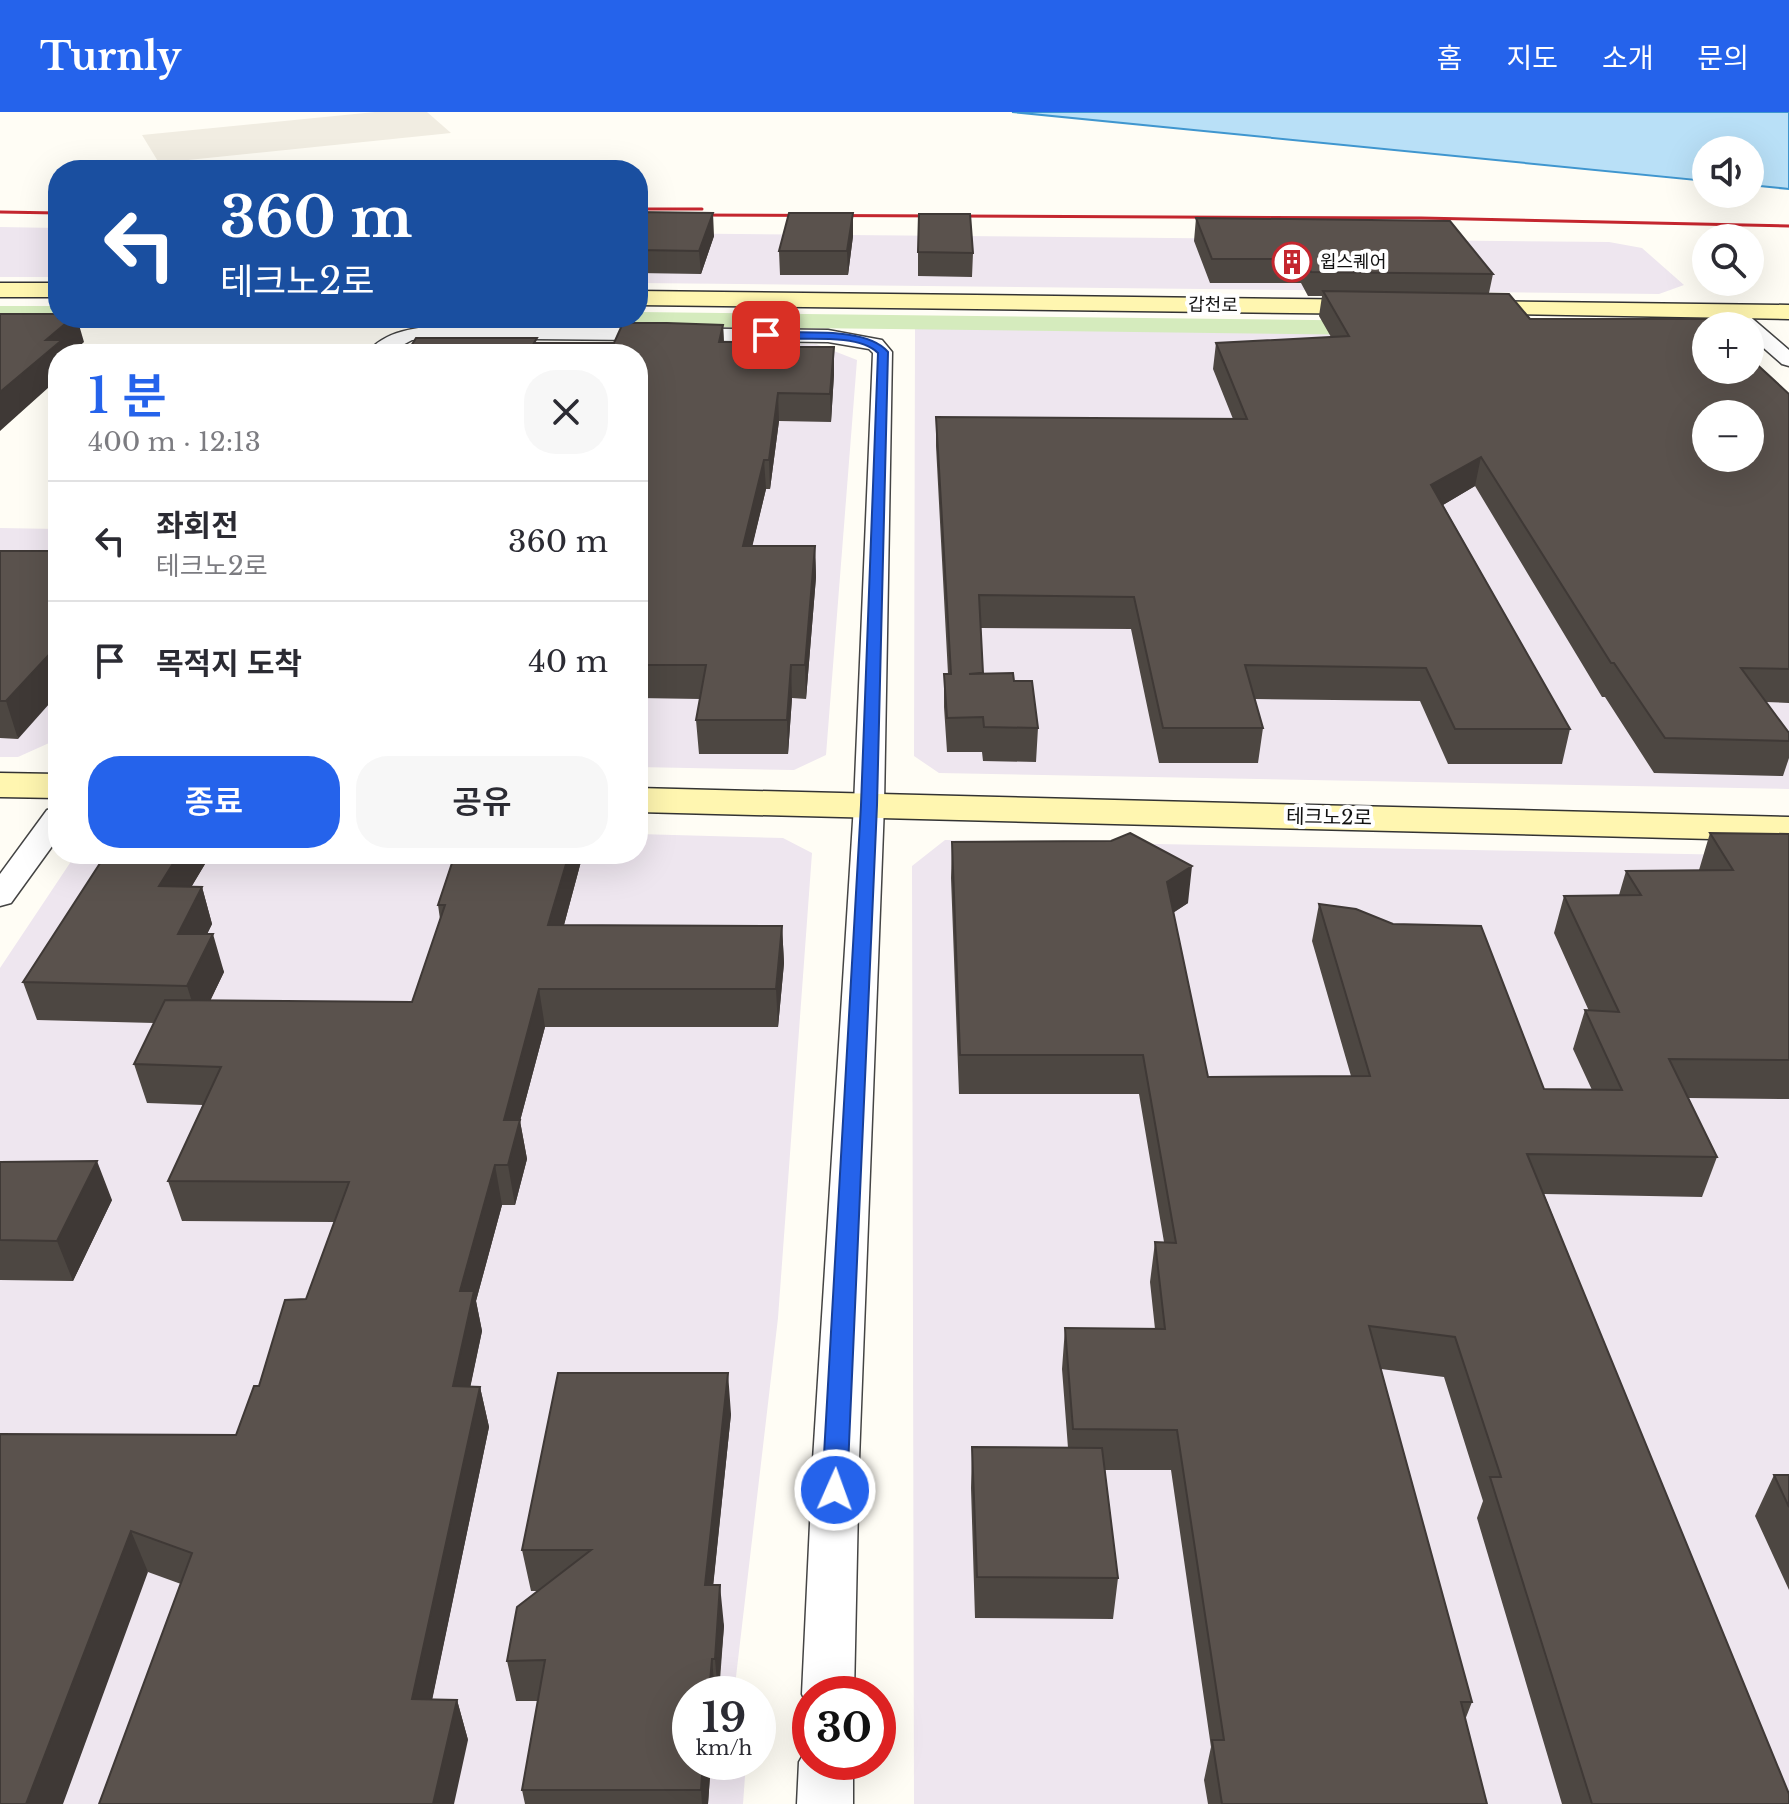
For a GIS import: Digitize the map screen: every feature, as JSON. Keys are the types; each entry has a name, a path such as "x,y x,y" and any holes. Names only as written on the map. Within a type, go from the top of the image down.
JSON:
{"main road":[{"path":"0,290 48,290"},
{"name":"갑천로","path":"648,298 1396,307"},
{"path":"1443,308 1734,312"},
{"path":"1764,312 1789,312"},
{"path":"0,785 48,786"},
{"name":"테크노2로","path":"648,800 1789,829"}],"street":[{"path":"388,344 393,340 444,332 828,336 875,344 883,352 869,805 836,1460 829,1676"},
{"path":"1764,338 1789,360"},
{"path":"0,896 48,830"},
{"path":"825,1804 826,1780"}],"shaded area":[{"path":"375,112 427,112 451,133 188,160 157,160 142,135"},
{"path":"0,227 48,228 48,277 0,277"},
{"path":"648,233 1609,242 1642,248 1684,285 1659,294 648,283"},
{"path":"915,328 1344,333 1692,369 1692,384 1764,384 1764,381 1789,401 1789,789 939,773 914,756"},
{"path":"460,341 816,344 857,360 826,755 794,770 648,767 648,344 448,344"},
{"path":"0,528 48,529 48,744 18,757 0,757"},
{"path":"648,834 783,838 812,853 778,1318 736,1676 672,1676 672,1780 745,1780 743,1804 0,1804 0,968 69,864 648,864"},
{"path":"945,840 1789,856 1789,1804 914,1804 912,866"}],"green space":[{"path":"0,306 48,306 48,319 0,318"},
{"path":"648,312 1482,322 1692,339 648,326"}],"water":[{"path":"1012,112 1789,112 1789,189 1764,186 1764,136 1692,136 1692,180"}],"building":[{"path":"648,212 713,213 699,251 648,250"},
{"path":"789,213 853,213 847,251 779,251"},
{"path":"919,214 970,214 973,253 918,252"},
{"path":"1196,218 1450,221 1493,274 1311,272 1304,259 1212,259"},
{"path":"1323,291 1509,294 1530,319 1692,319 1692,384 1764,384 1764,371 1789,394 1789,669 1741,668 1789,733 1789,741 1665,738 1614,663 1611,663 1481,457 1431,485 1570,729 1455,729 1426,668 1245,665 1263,728 1163,728 1134,597 979,595 983,673 969,674 1013,673 1014,681 1032,681 1038,728 984,727 983,717 947,718 944,674 951,674 936,417 1247,419 1216,343 1349,336"},
{"path":"0,314 48,314 48,328 60,328 46,340 62,340 57,344 48,344 48,352 0,392"},
{"path":"648,323 667,323 723,325 719,342 737,342 736,347 834,347 830,394 778,393 769,460 764,460 743,546 815,546 805,665 791,665 787,720 696,720 706,665 648,665 648,344 412,344 416,338 537,338 534,343 614,343 621,328 648,328"},
{"path":"0,551 48,551 48,656 6,701 0,701"},
{"path":"1130,833 1192,866 1167,882 1208,1077 1370,1076 1319,904 1356,909 1393,924 1481,926 1544,1089 1622,1090 1585,1010 1619,1012 1564,896 1641,895 1626,871 1733,870 1710,833 1789,834 1789,1060 1669,1059 1717,1157 1527,1154 1789,1794 1789,1804 1592,1804 1490,1477 1501,1477 1455,1337 1369,1326 1472,1702 1461,1702 1487,1804 1222,1804 1212,1740 1224,1740 1177,1430 1073,1429 1065,1328 1165,1329 1155,1242 1176,1243 1143,1055 960,1055 952,842 1111,841"},
{"path":"100,864 173,864 159,886 202,887 178,934 213,934 187,986 23,982"},
{"path":"452,864 566,864 548,925 782,926 776,989 539,989 504,1120 520,1120 508,1165 495,1165 460,1291 474,1291 453,1386 480,1387 412,1699 457,1700 433,1804 99,1804 192,1553 131,1531 26,1804 0,1804 0,1434 236,1435 254,1386 259,1386 285,1300 306,1299 349,1182 168,1181 221,1067 134,1064 165,1000 412,1002 445,905 438,905"},
{"path":"97,1161 57,1241 0,1240 0,1162"},
{"path":"558,1373 728,1373 705,1585 720,1585 715,1659 712,1659 711,1676 672,1676 672,1780 702,1780 701,1790 522,1790 545,1660 507,1661 517,1607 591,1550 522,1550"},
{"path":"972,1447 1102,1448 1118,1578 977,1577"},
{"path":"1774,1475 1789,1475 1789,1507"}],"railway":[{"path":"648,209 702,209"},
{"path":"0,212 48,213"},
{"path":"690,215 1421,218 1789,226"}],"place":[{"name":"윕스퀘어","path":"1292,262"}],"route":[{"path":"766,335 856,338 875,344 883,352 869,805 835,1490"}]}
